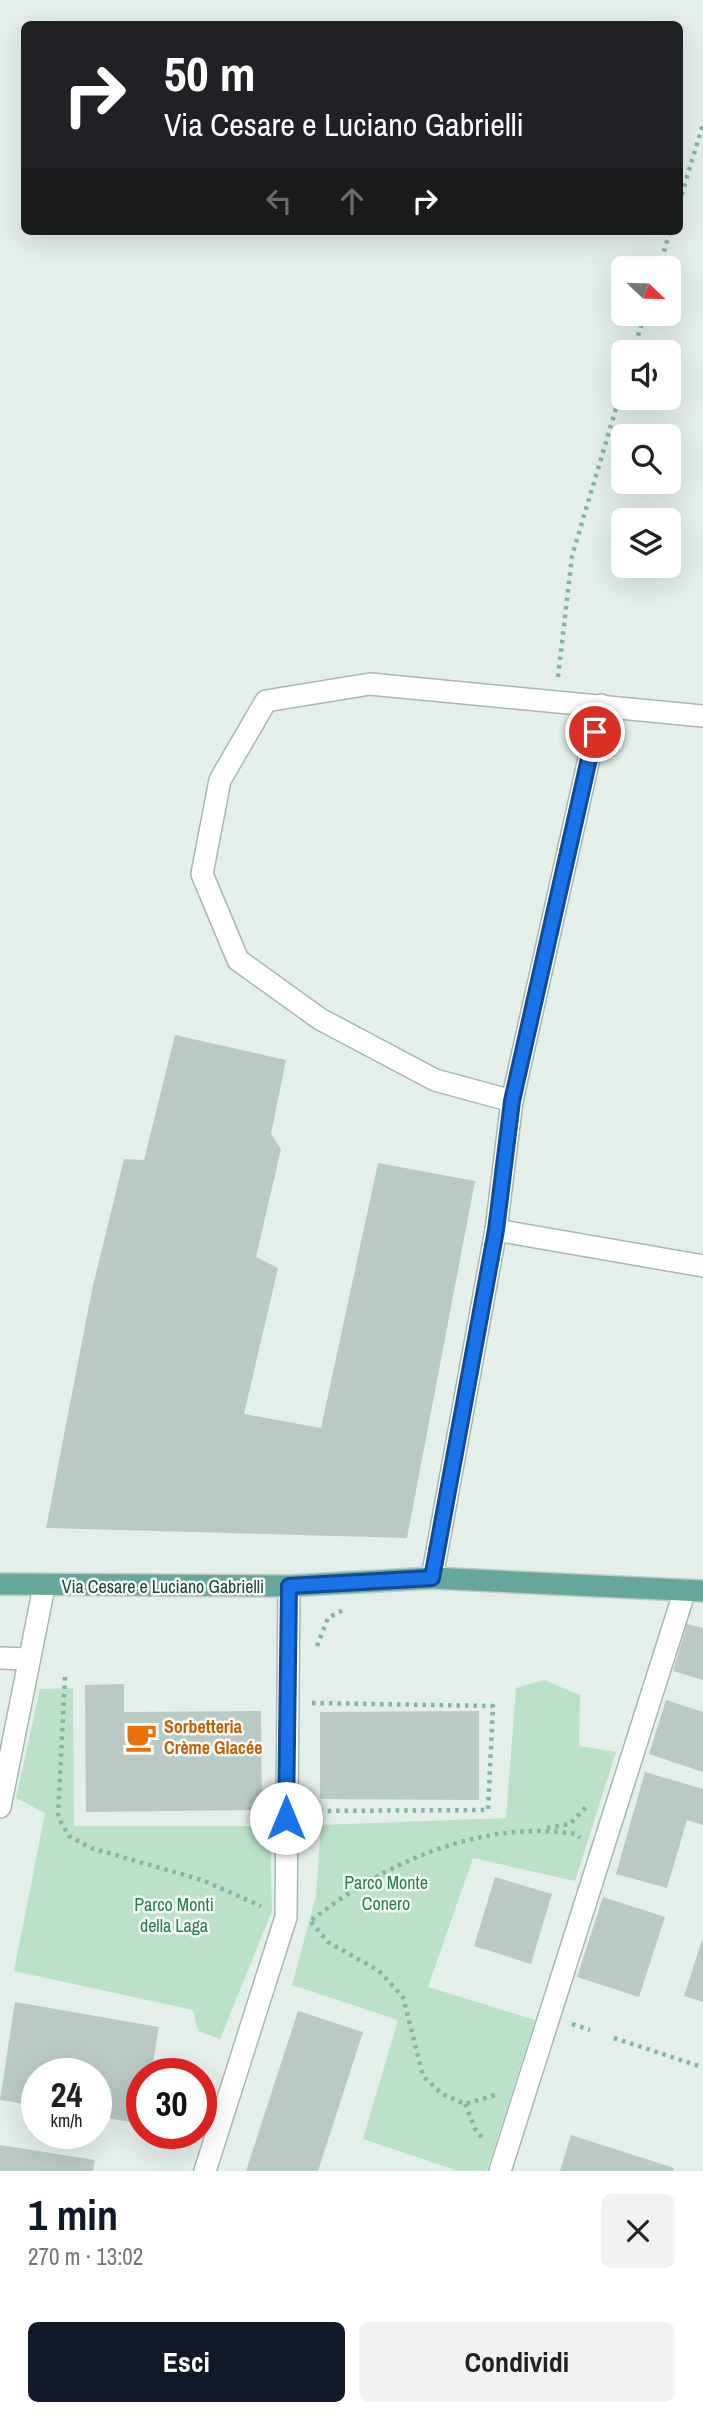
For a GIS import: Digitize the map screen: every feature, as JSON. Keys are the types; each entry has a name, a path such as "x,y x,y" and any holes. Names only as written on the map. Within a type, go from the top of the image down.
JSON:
{"main road":[{"name":"Via Cesare e Luciano Gabrielli","path":"0,1584 44,1587 289,1586 432,1578 694,1591"}],"street":[{"path":"512,1101 435,1080 320,1020 238,960 202,874 220,780 266,701 370,684 703,716"},
{"path":"432,1578 496,1230 512,1101 601,705"},
{"path":"496,1230 703,1266"},
{"path":"205,2171 286,1917 289,1586"},
{"path":"0,1807 44,1587"},
{"path":"500,2171 694,1591"},
{"path":"0,1658 29,1659"}],"path":[{"path":"683,189 703,124"},
{"path":"663,256 669,235"},
{"path":"556,701 572,556 616,410"},
{"path":"315,1650 328,1618 352,1606"},
{"path":"311,1694 311,1716"},
{"path":"311,1703 493,1706 488,1810 312,1811"},
{"path":"312,1797 312,1818"},
{"path":"543,1829 570,1824 591,1802 601,1802"},
{"path":"310,1921 328,1942 379,1971 403,1997 424,2076 442,2094 465,2104 490,2095 511,2093"},
{"path":"614,2038 699,2066"},
{"path":"465,2104 475,2129 485,2141 495,2145"}],"green space":[{"name":"Parco Monte Conero","path":"544,1680 580,1695 579,1746 616,1752 575,1881 473,1858 428,1987 535,2020 487,2171 458,2171 363,2139 398,2020 292,1985 316,1896 321,1825 506,1818 516,1688"},
{"name":"Parco Monti della Laga","path":"73,1688 74,1826 270,1826 272,1911 220,2039 198,2031 193,2010 14,1971 45,1813 16,1798 40,1689"}],"building":[{"path":"175,1035 286,1060 271,1134 281,1149 256,1257 278,1268 244,1414 321,1428 378,1163 475,1181 407,1538 46,1528 92,1290 124,1159 144,1160"},
{"path":"687,1624 703,1628 703,1680 673,1671"},
{"path":"124,1684 124,1712 261,1711 262,1810 86,1812 85,1685"},
{"path":"666,1700 703,1712 703,1772 649,1754"},
{"path":"479,1711 479,1800 320,1799 320,1712"},
{"path":"645,1772 703,1789 703,1825 687,1820 667,1888 616,1874"},
{"path":"495,1877 552,1894 531,1964 474,1946"},
{"path":"603,1897 665,1917 639,1997 577,1977"},
{"path":"703,1941 703,2002 684,1996"},
{"path":"15,2002 159,2027 154,2058 126,2058 126,2121 112,2119 112,2058 21,2058 21,2103 0,2100"},
{"path":"298,2011 363,2032 318,2171 246,2171"},
{"path":"571,2135 674,2168 673,2171 560,2171"},
{"path":"0,2145 95,2160 93,2171 0,2171"}],"place":[{"name":"Sorbetteria Crème Glacée","path":"141,1737"}],"route":[{"path":"286,1818 289,1586 432,1578 496,1230 512,1101 595,732"}]}
